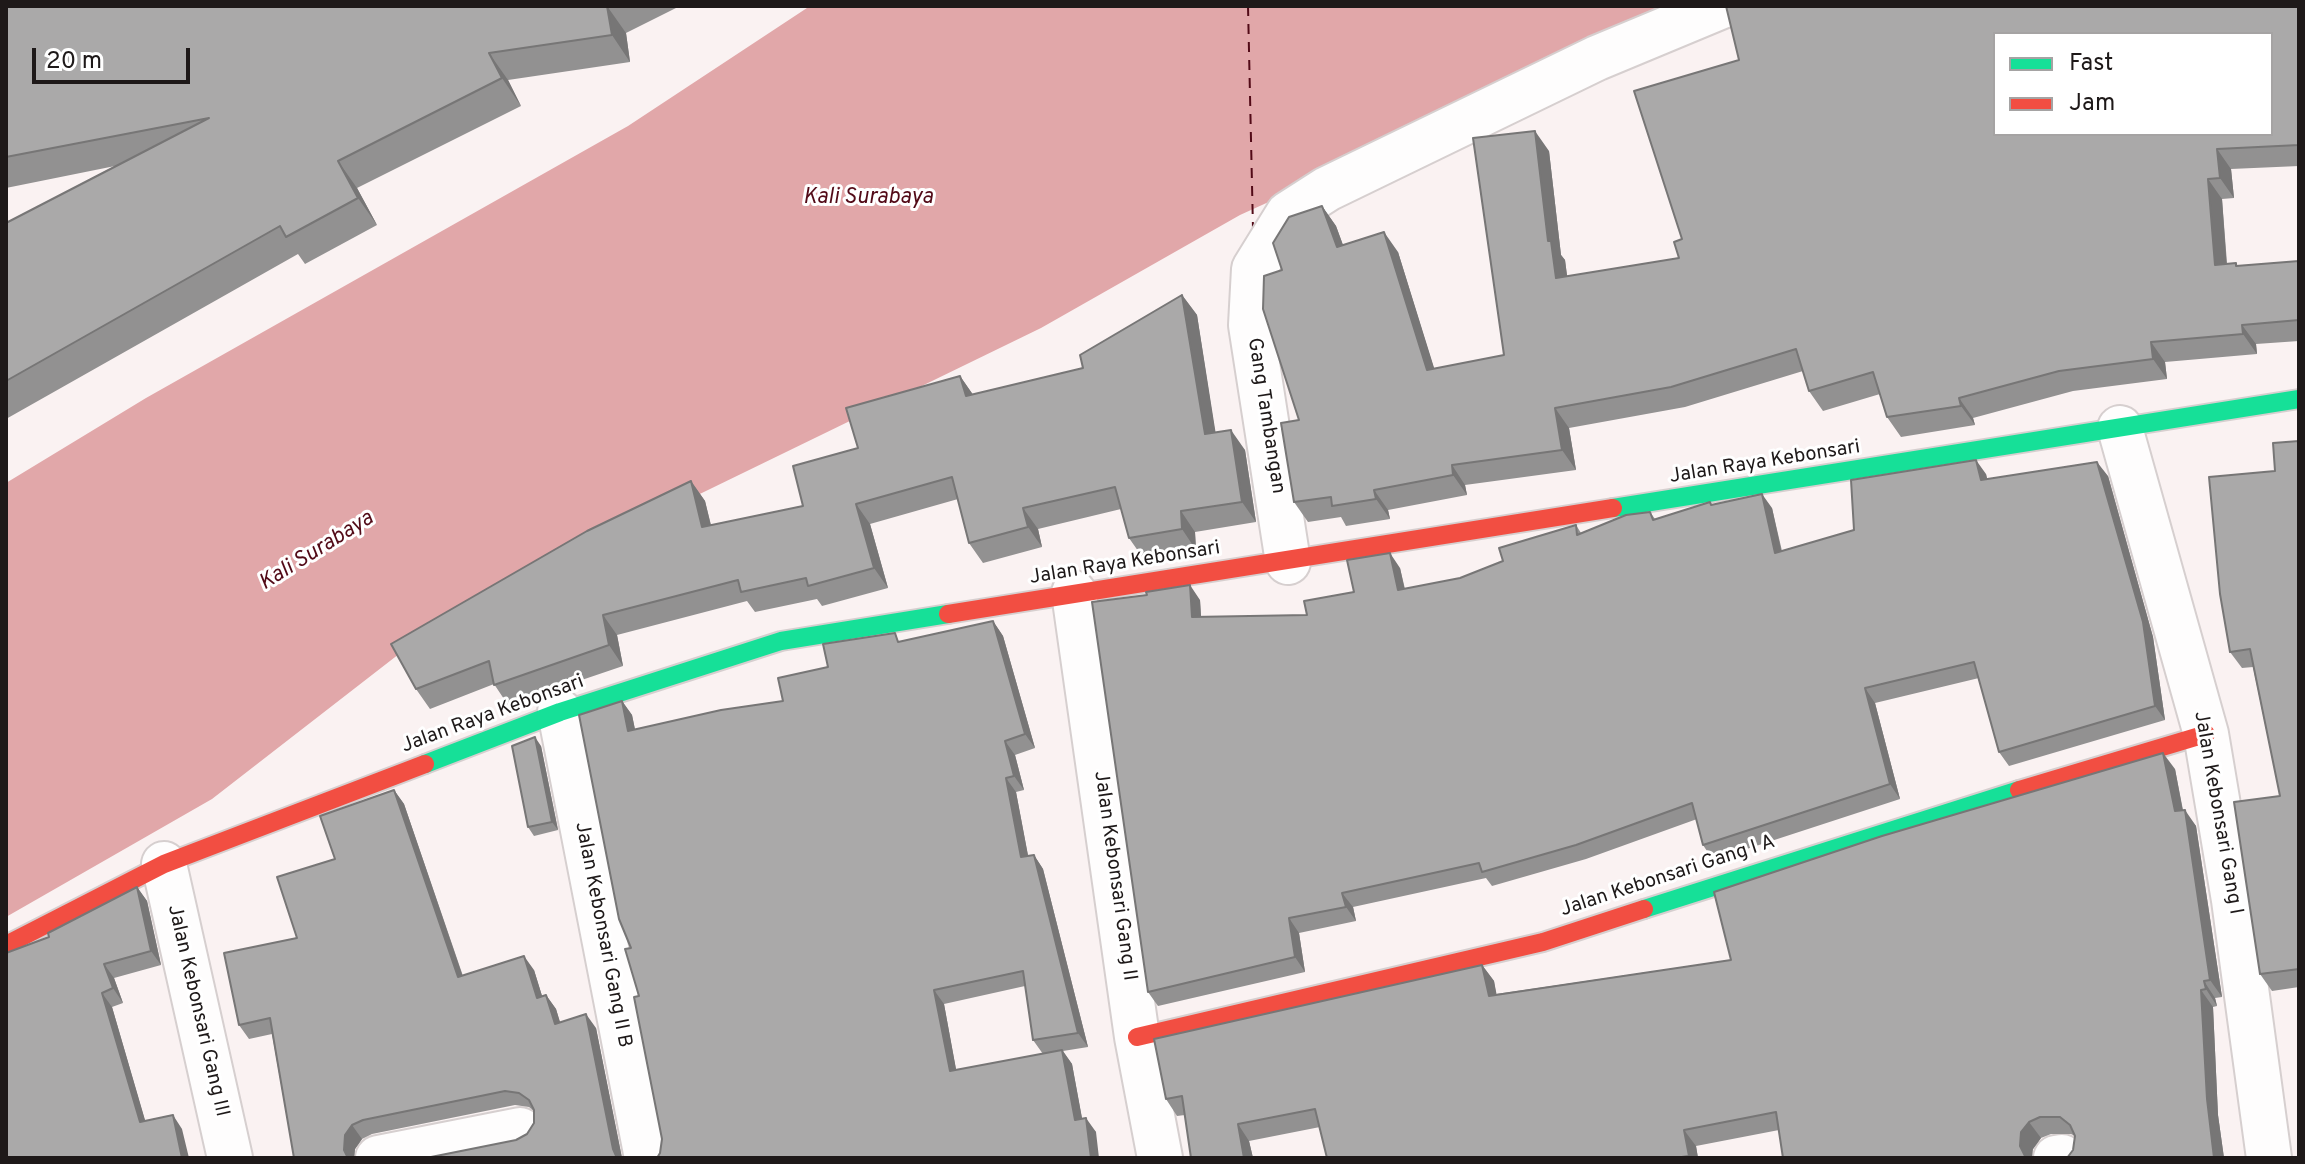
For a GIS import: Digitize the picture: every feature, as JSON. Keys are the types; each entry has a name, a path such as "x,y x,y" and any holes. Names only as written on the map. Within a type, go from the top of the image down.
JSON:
{"main road":[{"name":"Jalan Raya Kebonsari","path":"6,945 164,864 560,712 781,641 2299,399"},
{"name":"Jalan Kebonsari Gang I A","path":"1137,1037 1543,942 1886,829 2206,734"}],"street":[{"name":"Gang Tambangan","path":"1288,562 1251,325 1254,269 1288,214 1327,189 1597,58 1722,6"},
{"name":"Jalan Kebonsari Gang I","path":"2120,428 2206,734 2234,900 2269,1158"},
{"name":"Jalan Kebonsari Gang II","path":"1074,593 1137,1037 1160,1158"},
{"name":"Jalan Kebonsari Gang II B","path":"560,712 647,1158"},
{"name":"Jalan Kebonsari Gang III","path":"164,864 230,1158"},
{"path":"378,1158 520,1130"}],"water":[{"name":"Kali Surabaya","path":"810,6 1700,6 1240,215 1041,328 597,544 399,654 212,799 6,917 6,483 146,398 628,126"}],"building":[{"path":"6,6 607,6 612,35 489,53 502,78 338,161 358,198 286,237 280,226 6,381 6,223 209,118 6,157"},
{"path":"1726,6 2299,6 2299,145 2217,149 2220,178 2208,179 2215,265 2299,261 2299,320 2242,325 2243,334 2151,342 2153,359 2059,371 1959,398 1961,406 1887,417 1873,372 1809,391 1796,349 1671,387 1555,408 1562,450 1452,465 1453,475 1374,490 1376,499 1332,506 1331,497 1294,502 1281,423 1299,420 1263,309 1264,276 1282,270 1273,243 1289,217 1322,206 1337,247 1384,232 1427,370 1504,355 1473,138 1535,131 1548,241 1551,241 1556,278 1679,258 1674,242 1682,239 1634,91 1739,60"},
{"path":"1182,295 1205,434 1231,430 1242,502 1181,511 1182,529 1129,538 1115,487 1023,508 1028,527 969,543 952,477 856,504 874,568 808,586 806,578 741,592 738,580 603,615 609,645 494,685 489,661 416,689 391,644 587,531 691,481 702,527 803,506 793,466 858,448 846,408 960,376 966,396 1083,368 1080,355"},
{"path":"2299,441 2299,969 2260,974 2234,802 2280,796 2250,649 2230,652 2220,594 2209,477 2275,471 2273,443"},
{"path":"1976,460 1981,480 2097,462 2143,622 2155,706 1999,752 1974,662 1865,688 1890,784 1703,845 1692,803 1576,845 1482,872 1479,863 1342,893 1346,907 1289,918 1295,957 1148,992 1092,602 1147,595 1146,592 1190,585 1192,617 1307,615 1304,601 1354,592 1347,560 1390,553 1398,590 1460,578 1503,561 1499,548 1576,525 1577,535 1626,515 1650,512 1653,520 1710,502 1711,505 1762,494 1775,553 1854,530 1851,480"},
{"path":"993,621 1025,734 1005,741 1014,776 1006,778 1021,857 1034,855 1078,1033 1033,1040 1023,971 934,990 950,1071 1062,1050 1075,1120 1086,1118 1091,1158 657,1158 662,1139 634,997 639,996 625,949 631,948 619,919 579,715 622,701 628,731 721,710 783,701 778,678 828,667 823,644 895,633 898,642"},
{"path":"535,737 552,822 528,827 512,746"},
{"path":"2163,753 2175,811 2185,810 2210,980 2204,981 2206,989 2201,990 2207,1099 2214,1158 2067,1158 2073,1150 2075,1136 2070,1125 2060,1117 2040,1117 2029,1122 2021,1132 2020,1146 2026,1158 1783,1158 1776,1112 1684,1130 1689,1156 1674,1158 1327,1158 1315,1109 1238,1124 1244,1158 1191,1158 1182,1096 1166,1099 1154,1039 1482,965 1489,996 1731,960 1714,892 1882,836"},
{"path":"394,790 458,977 524,956 537,998 546,995 555,1024 586,1014 617,1158 426,1158 516,1140 527,1134 534,1123 534,1110 529,1100 519,1093 505,1091 363,1120 352,1125 345,1135 344,1150 348,1158 294,1158 270,1018 239,1025 224,953 297,938 277,877 335,859 320,816"},
{"path":"137,887 151,951 104,964 113,988 102,993 140,1122 173,1115 182,1158 6,1158 6,953 49,937 48,933"}],"ferry route":[{"path":"1248,6 1253,229"}],"traffic: fast":[{"path":"1613,508 2299,399"},
{"path":"425,764 560,712 781,641 948,614"},
{"path":"1644,909 2019,790"}],"traffic: jam":[{"path":"948,614 1613,508"},
{"path":"2019,790 2206,734"},
{"path":"6,945 164,864 425,764"},
{"path":"1137,1037 1543,942 1644,909"}]}
